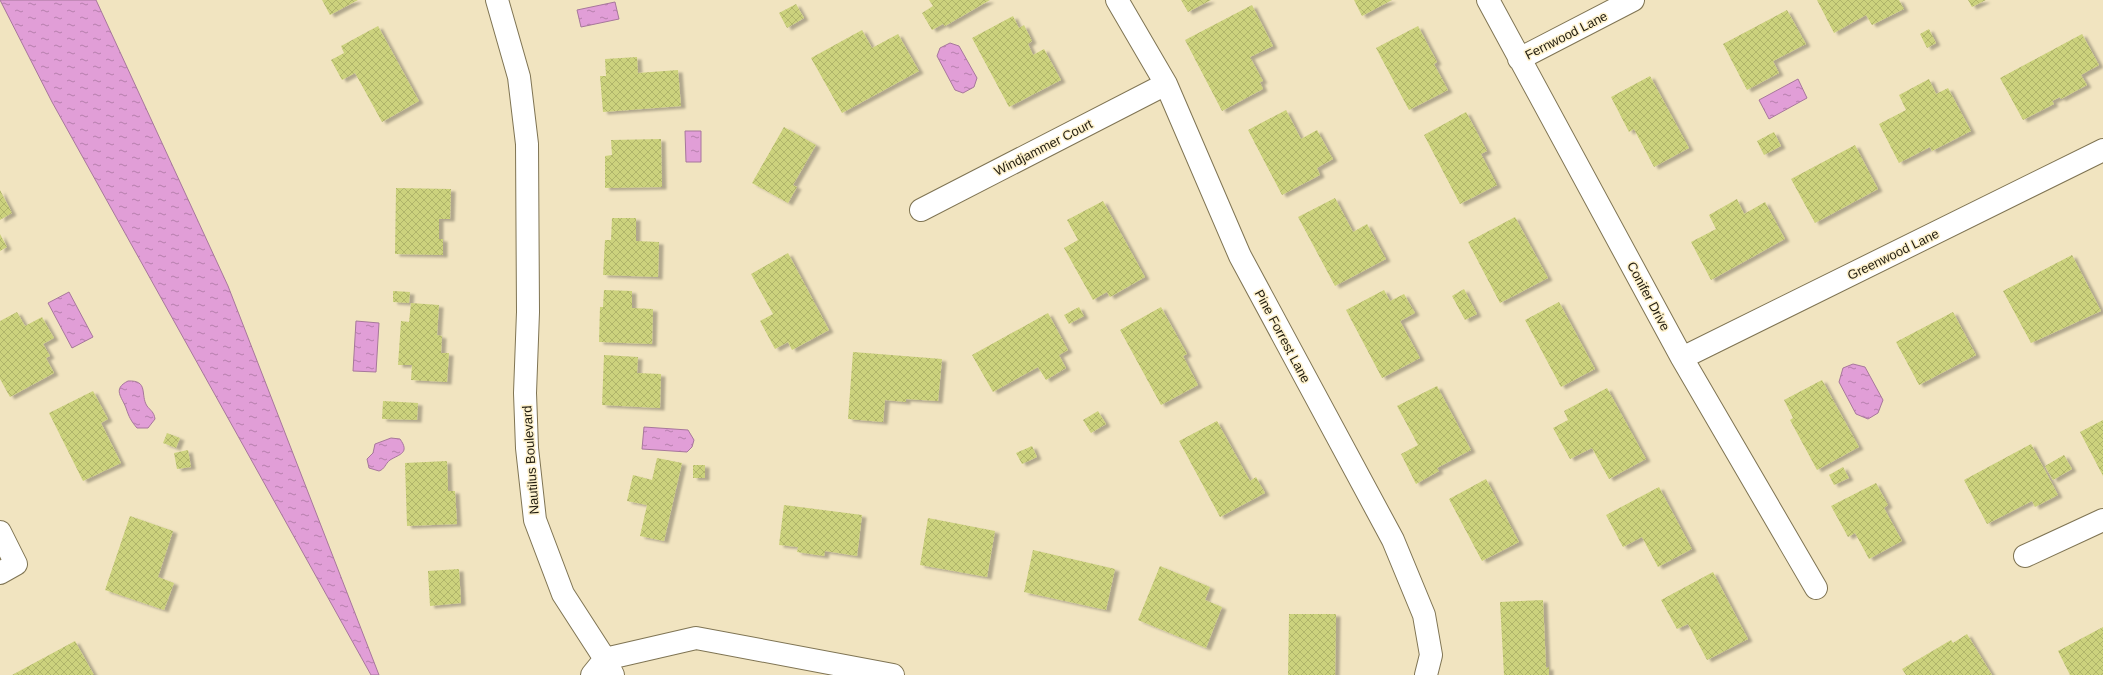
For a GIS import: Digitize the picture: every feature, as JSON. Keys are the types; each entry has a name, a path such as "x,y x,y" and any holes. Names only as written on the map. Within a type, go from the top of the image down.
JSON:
{"street":[{"name":"Nautilus Boulevard","path":"497,0 519,77 527,144 528,312 525,393 527,448 535,520 563,594 604,670 696,638 893,675"},
{"name":"Pine Forrest Lane","path":"1117,0 1166,84 1240,256 1393,540 1424,615 1431,655 1426,675"},
{"name":"Conifer Drive","path":"1488,0 1682,358 1816,588"},
{"name":"Fernwood Lane","path":"1519,59 1633,0"},
{"name":"Windjammer Court","path":"921,210 1166,84"},
{"name":"Greenwood Lane","path":"1682,358 2103,150"},
{"path":"2025,556 2103,520"},
{"path":"0,532 16,564 0,573"}],"water":[{"path":"0,0 96,0 228,286 379,675 371,675 52,102"},
{"path":"615,2 619,19 581,27 577,10"},
{"path":"950,43 959,46 977,78 974,87 963,93 955,90 937,56 940,48"},
{"path":"1798,79 1807,98 1769,119 1759,100"},
{"path":"685,131 701,131 701,162 686,162"},
{"path":"69,292 93,337 72,348 48,303"},
{"path":"356,321 379,323 376,372 353,371"},
{"path":"1853,364 1865,367 1883,400 1878,413 1868,419 1856,414 1839,382 1843,368"},
{"path":"128,381 135,381 139,383 143,389 145,402 155,419 148,428 137,428 130,419 119,390 123,384"},
{"path":"644,427 688,430 694,440 692,447 687,452 642,449"},
{"path":"391,438 400,439 404,450 390,460 381,470 379,471 369,468 367,459 373,453 375,444"}],"building":[{"path":"322,0 358,0 330,15"},
{"path":"929,0 990,0 945,26 943,24 932,30 922,13 933,6"},
{"path":"1181,0 1211,0 1188,12"},
{"path":"1354,0 1392,0 1362,16"},
{"path":"1817,0 1899,0 1904,9 1872,25 1866,15 1834,33"},
{"path":"1968,0 1986,0 1972,7"},
{"path":"796,4 804,18 787,28 779,13"},
{"path":"1252,5 1273,46 1250,57 1263,81 1260,82 1263,89 1222,111 1185,40"},
{"path":"1787,10 1806,44 1773,61 1779,73 1747,90 1723,44"},
{"path":"1013,16 1019,28 1024,25 1032,41 1028,44 1033,55 1044,49 1061,80 1009,107 972,38"},
{"path":"378,26 419,101 382,122 355,73 342,80 331,60 344,53 341,46"},
{"path":"1418,26 1437,62 1434,64 1448,90 1409,110 1376,48"},
{"path":"1929,29 1936,43 1927,48 1920,34"},
{"path":"862,30 872,48 898,34 919,71 842,113 811,58"},
{"path":"2082,34 2099,65 2081,75 2087,85 2061,99 2060,97 2052,101 2054,104 2023,120 2000,78"},
{"path":"637,57 638,73 678,70 681,106 603,112 600,76 606,76 605,59"},
{"path":"1650,76 1689,148 1654,167 1634,129 1629,132 1611,97"},
{"path":"1929,79 1936,94 1948,88 1971,131 1932,151 1930,147 1899,163 1879,124 1906,110 1899,95"},
{"path":"1286,110 1301,139 1317,130 1333,159 1317,168 1320,175 1282,195 1248,130"},
{"path":"1466,112 1487,151 1481,154 1497,185 1460,204 1424,135"},
{"path":"784,127 816,145 793,185 797,187 788,203 752,183"},
{"path":"1774,132 1781,146 1764,155 1757,141"},
{"path":"661,139 662,187 605,188 605,156 612,155 611,140"},
{"path":"1855,145 1878,189 1815,223 1791,179"},
{"path":"396,188 451,189 450,219 439,219 439,239 443,239 443,255 395,254"},
{"path":"0,190 12,213 0,220"},
{"path":"1335,198 1353,232 1367,224 1386,259 1335,286 1298,217"},
{"path":"1737,199 1744,214 1765,202 1785,239 1711,280 1691,242 1716,229 1709,215"},
{"path":"1103,201 1145,277 1110,297 1107,292 1093,300 1064,248 1078,240 1067,220"},
{"path":"1515,217 1548,278 1500,303 1468,242"},
{"path":"612,218 636,218 636,241 659,242 658,277 603,275 605,240 611,240"},
{"path":"0,234 7,247 0,251"},
{"path":"788,253 829,330 792,350 788,342 775,349 760,321 773,314 751,274"},
{"path":"2072,255 2101,311 2031,343 2003,291"},
{"path":"1464,289 1477,314 1465,320 1452,296"},
{"path":"604,290 632,291 632,308 653,309 652,344 599,342 600,307 603,307"},
{"path":"1384,290 1390,301 1404,294 1415,313 1400,321 1420,358 1382,378 1346,310"},
{"path":"393,291 410,292 409,303 393,302"},
{"path":"1559,302 1595,369 1561,387 1525,320"},
{"path":"411,303 439,305 437,335 442,336 441,353 449,353 447,382 411,380 412,365 398,365 401,321 409,322"},
{"path":"1079,307 1084,316 1069,324 1064,315"},
{"path":"1161,307 1187,354 1183,356 1198,385 1161,405 1120,330"},
{"path":"17,312 25,326 42,317 54,338 43,344 50,356 46,358 54,373 10,397 0,379 0,321"},
{"path":"1953,312 1976,355 1919,385 1896,342"},
{"path":"1048,313 1068,350 1059,355 1066,368 1046,380 1038,367 993,392 972,355"},
{"path":"853,352 942,359 938,401 906,399 906,402 885,400 883,422 848,419"},
{"path":"604,355 638,357 637,373 661,374 660,408 602,405"},
{"path":"1822,380 1859,447 1817,470 1790,420 1793,418 1784,400"},
{"path":"1437,386 1471,450 1437,468 1439,471 1416,484 1401,454 1418,445 1397,406"},
{"path":"1607,388 1646,459 1609,479 1592,448 1570,459 1553,428 1568,420 1564,411"},
{"path":"93,391 108,419 101,423 121,463 83,481 49,413"},
{"path":"383,401 418,403 417,420 382,419"},
{"path":"1098,411 1106,424 1091,433 1083,420"},
{"path":"2103,420 2103,476 2080,432"},
{"path":"1217,421 1250,481 1256,477 1265,493 1220,517 1179,441"},
{"path":"167,433 180,438 176,448 163,443"},
{"path":"2031,444 2058,495 2035,507 2032,501 1987,524 1964,480"},
{"path":"1032,446 1037,457 1022,464 1016,453"},
{"path":"188,450 191,467 177,469 174,453"},
{"path":"2064,455 2072,469 2053,480 2045,466"},
{"path":"657,458 682,463 664,541 640,536 647,505 627,501 633,475 652,480"},
{"path":"447,461 448,491 455,491 457,524 407,526 405,463"},
{"path":"693,465 705,465 705,478 693,478"},
{"path":"1843,467 1849,478 1834,485 1829,475"},
{"path":"1486,479 1519,542 1482,561 1449,499"},
{"path":"1876,483 1888,505 1884,508 1902,541 1869,559 1855,533 1848,537 1831,506"},
{"path":"1659,487 1692,549 1658,567 1642,537 1623,547 1606,515"},
{"path":"784,505 862,515 857,556 825,551 824,556 797,552 798,547 779,545"},
{"path":"130,516 173,531 158,577 174,583 164,610 105,590"},
{"path":"928,518 995,531 987,577 920,565"},
{"path":"1033,550 1115,569 1106,610 1024,592"},
{"path":"1160,566 1210,587 1205,600 1222,607 1206,648 1138,620"},
{"path":"459,569 461,603 430,606 428,571"},
{"path":"1713,572 1748,639 1707,660 1688,624 1677,629 1661,600"},
{"path":"1543,600 1546,668 1549,667 1549,675 1504,675 1500,602"},
{"path":"1289,614 1336,614 1335,675 1288,675"},
{"path":"2103,627 2103,675 2070,675 2058,651"},
{"path":"1967,634 1992,675 1906,675 1902,669 1951,640 1953,643"},
{"path":"75,641 94,675 12,675"}]}
